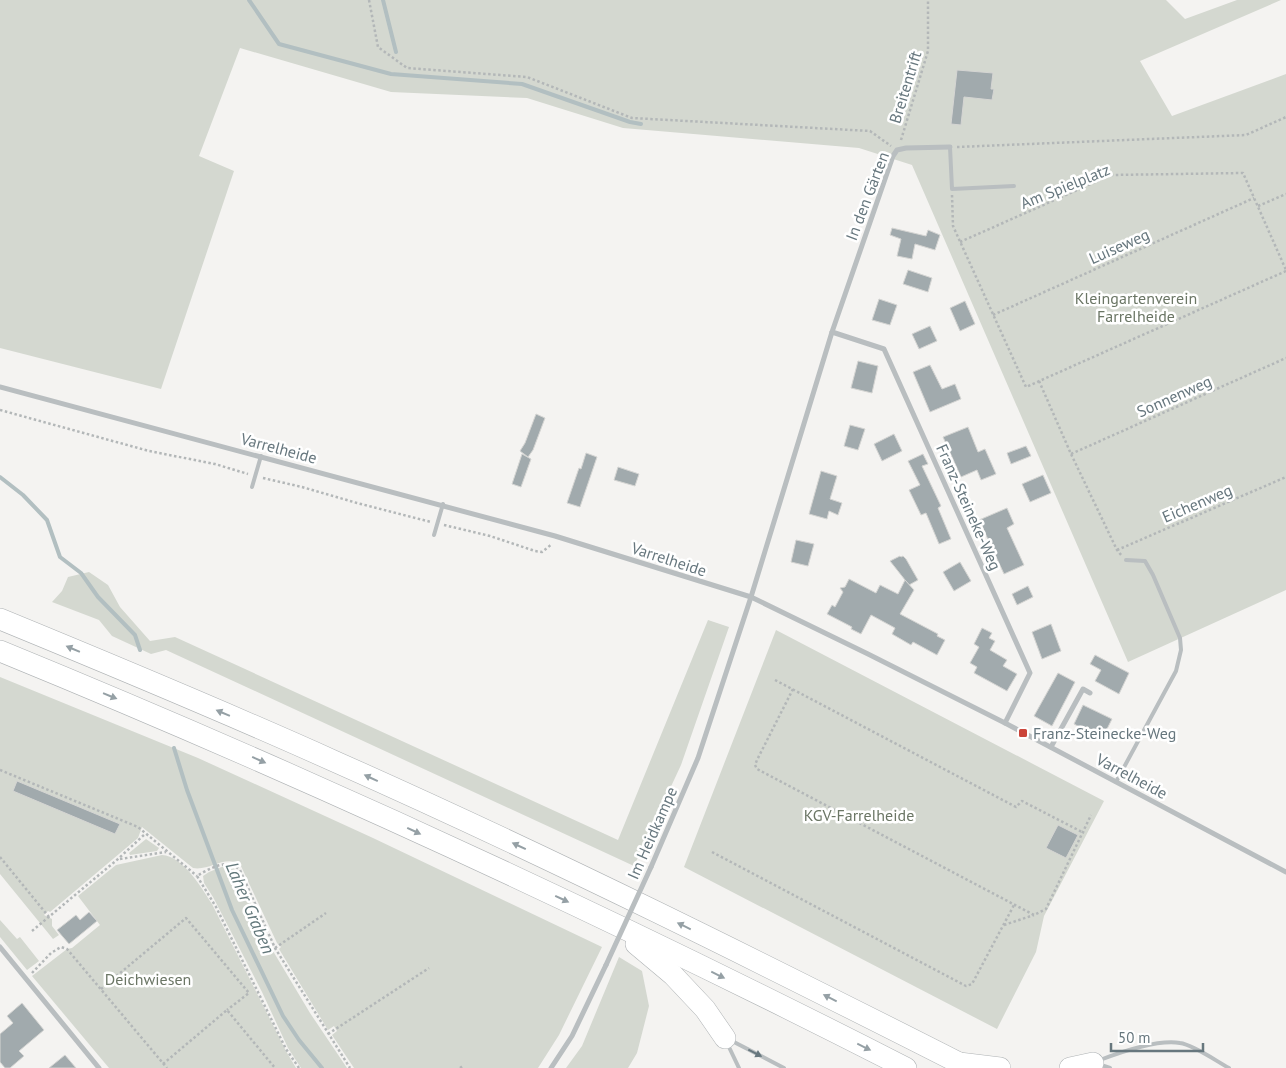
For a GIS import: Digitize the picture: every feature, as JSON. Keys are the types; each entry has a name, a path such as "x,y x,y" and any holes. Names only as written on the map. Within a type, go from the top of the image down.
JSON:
{"highway":[{"path":"0,618 382,783 563,867 778,971 964,1065 1000,1068"},
{"path":"0,651 152,713 278,768 612,922 906,1068"},
{"path":"612,922 673,975 706,1009 725,1038"},
{"path":"1070,1068 1102,1066"}],"street":[{"name":"In den Gärten","path":"751,597 832,332 893,156 898,150 906,148 950,147"},
{"name":"Franz-Steineke-Weg","path":"832,332 884,350 1030,673 1005,723"},
{"name":"Varrelheide","path":"0,387 443,504 555,536 751,597 1005,723 1286,872"},
{"name":"Im Heidkampe","path":"550,1068 572,1036 606,965 698,758 751,597"},
{"path":"1051,747 1083,689 1090,693"},
{"path":"0,947 99,1068"}],"lane":[{"path":"950,147 952,189 1014,186"},
{"path":"252,487 261,456"},
{"path":"434,536 443,504"},
{"path":"1116,782 1176,671 1181,650 1180,638 1153,576 1144,561 1126,560"},
{"path":"725,1038 739,1068"},
{"path":"725,1038 784,1068"},
{"path":"1102,1066 1136,1049 1164,1043 1181,1043 1229,1068"}],"path":[{"path":"369,0 378,47 407,68 527,77 632,118 870,131 898,150"},
{"name":"Breitentrift","path":"898,150 928,51 928,0"},
{"path":"950,147 1246,135 1286,117"},
{"name":"Am Spielplatz","path":"960,242 1111,175 1243,173 1254,198"},
{"path":"952,189 953,226 1026,388 1286,270 1254,198"},
{"path":"1258,206 1286,194"},
{"name":"Luiseweg","path":"993,315 1254,198"},
{"name":"Sonnenweg","path":"1071,454 1286,358"},
{"path":"1039,382 1071,454"},
{"path":"0,410 149,451 215,464 357,503 490,536 535,551 542,552 547,549 552,545 555,536"},
{"name":"Eichenweg","path":"1071,454 1117,550 1286,477"},
{"path":"775,680 1016,807 1022,800 1084,833"},
{"path":"793,690 757,760 755,765 757,769 1034,915"},
{"path":"0,770 138,827 197,876 216,907 286,1049 298,1068"},
{"path":"1003,926 1046,909 1091,815"},
{"path":"32,931 145,834"},
{"path":"118,859 166,852"},
{"path":"712,852 966,986 972,984 1014,904"},
{"path":"0,857 49,917"},
{"path":"197,876 222,864 235,865 240,870 275,948 350,1068"},
{"path":"275,948 326,913"},
{"path":"100,989 186,918 248,993 163,1064"},
{"path":"26,979 51,953 60,947 67,948 167,1068"},
{"path":"328,1034 429,968"},
{"path":"227,1010 275,1068"},
{"path":"460,1068 464,1065"}],"green space":[{"name":"Kleingartenverein Farrelheide","path":"0,0 1166,0 1185,19 1237,0 1281,0 1140,61 1172,116 1286,74 1286,590 1128,662 912,165 859,148 623,128 527,98 391,92 240,48 199,156 234,171 161,389 0,348"},
{"path":"89,572 108,585 120,607 150,641 175,637 618,840 708,620 729,627 681,765 634,866 166,650 151,654 112,636 99,620 52,602 62,591 68,577"},
{"name":"KGV-Farrelheide","path":"776,630 1104,801 1044,916 1036,952 997,1029 684,867"},
{"path":"0,677 198,758 373,838 602,947 559,1035 538,1068 354,1068 332,1035 337,1031 334,1026 328,1030 279,949 281,947 277,943 240,864 228,861 193,868 142,827 138,838 44,915 52,919 52,926 59,935 53,939 0,874"},
{"path":"146,839 159,848 157,851 130,855 129,853"},
{"name":"Deichwiesen","path":"162,855 170,857 184,866 197,881 212,904 296,1068 109,1068 32,976 67,949 72,948 100,925 78,896 116,865"},
{"path":"224,866 232,866 237,872 273,951 310,1013 347,1068 301,1068 288,1048 262,992 204,883 203,876"},
{"path":"0,920 17,939 20,937 39,961 27,970 0,937"},
{"path":"619,957 642,971 649,1006 637,1053 628,1068 566,1068 582,1046"}],"building":[{"path":"957,70 993,73 991,89 994,89 992,100 964,97 961,125 951,124"},
{"path":"892,228 926,236 928,230 940,235 935,250 915,244 912,259 897,256 901,239 890,235"},
{"path":"908,270 932,278 928,292 903,284"},
{"path":"879,299 897,305 890,325 872,320"},
{"path":"965,301 975,324 960,331 950,308"},
{"path":"930,326 937,341 919,349 912,334"},
{"path":"858,361 878,366 872,393 851,388"},
{"path":"930,365 942,389 955,384 961,399 930,412 913,372"},
{"path":"536,414 545,418 533,450 528,457 520,451"},
{"path":"850,425 865,429 858,450 844,446"},
{"path":"968,427 978,452 985,449 996,474 981,480 977,470 961,477 943,437"},
{"path":"894,434 902,451 882,461 874,444"},
{"path":"1026,446 1031,456 1011,464 1007,453"},
{"path":"586,453 597,457 580,507 567,503"},
{"path":"522,454 531,459 521,487 512,484"},
{"path":"923,454 928,464 922,466 941,506 938,508 951,539 939,544 926,513 921,515 909,490 920,485 908,461"},
{"path":"618,467 639,474 635,486 614,480"},
{"path":"821,471 837,476 830,499 842,503 838,515 829,511 827,519 809,514"},
{"path":"1043,475 1051,493 1030,502 1022,484"},
{"path":"1007,508 1014,524 1007,528 1024,565 1004,574 979,520"},
{"path":"796,540 814,544 808,566 791,562"},
{"path":"900,556 906,559 918,580 909,585 890,561"},
{"path":"960,562 971,581 954,591 943,572"},
{"path":"849,579 876,593 880,585 898,594 905,580 914,590 900,614 938,634 937,636 945,640 937,655 913,642 911,645 892,634 895,628 871,615 861,634 827,614 832,605 835,607 843,592 840,588 845,587"},
{"path":"1028,586 1033,597 1017,605 1012,594"},
{"path":"1051,624 1061,651 1042,659 1032,632"},
{"path":"982,628 992,633 989,638 995,641 990,650 1007,660 1003,666 1017,674 1007,691 974,673 977,667 970,663 979,647 974,644"},
{"path":"1095,655 1129,673 1119,694 1095,681 1101,670 1090,664"},
{"path":"1058,673 1075,682 1052,726 1034,716"},
{"path":"1083,705 1112,719 1102,739 1074,724"},
{"path":"17,781 120,824 115,834 13,791"},
{"path":"1058,825 1078,835 1066,858 1046,848"},
{"path":"89,912 97,921 69,944 57,930 76,915 80,920"},
{"path":"22,1003 44,1030 19,1051 24,1056 10,1068 5,1068 0,1062 0,1034 13,1023 7,1016"},
{"path":"65,1055 76,1068 49,1068"}],"waterway":[{"path":"249,0 279,44 391,74 522,84 630,122 641,124"},
{"path":"383,0 396,52"},
{"name":"Laher Graben","path":"0,477 23,495 47,520 60,557 81,573 98,597 135,635 140,650"},
{"name":"Laher Graben","path":"174,748 187,790 232,910 283,1016 299,1040 322,1068"}],"place":[{"name":"Franz-Steinecke-Weg","path":"1023,733"}]}
